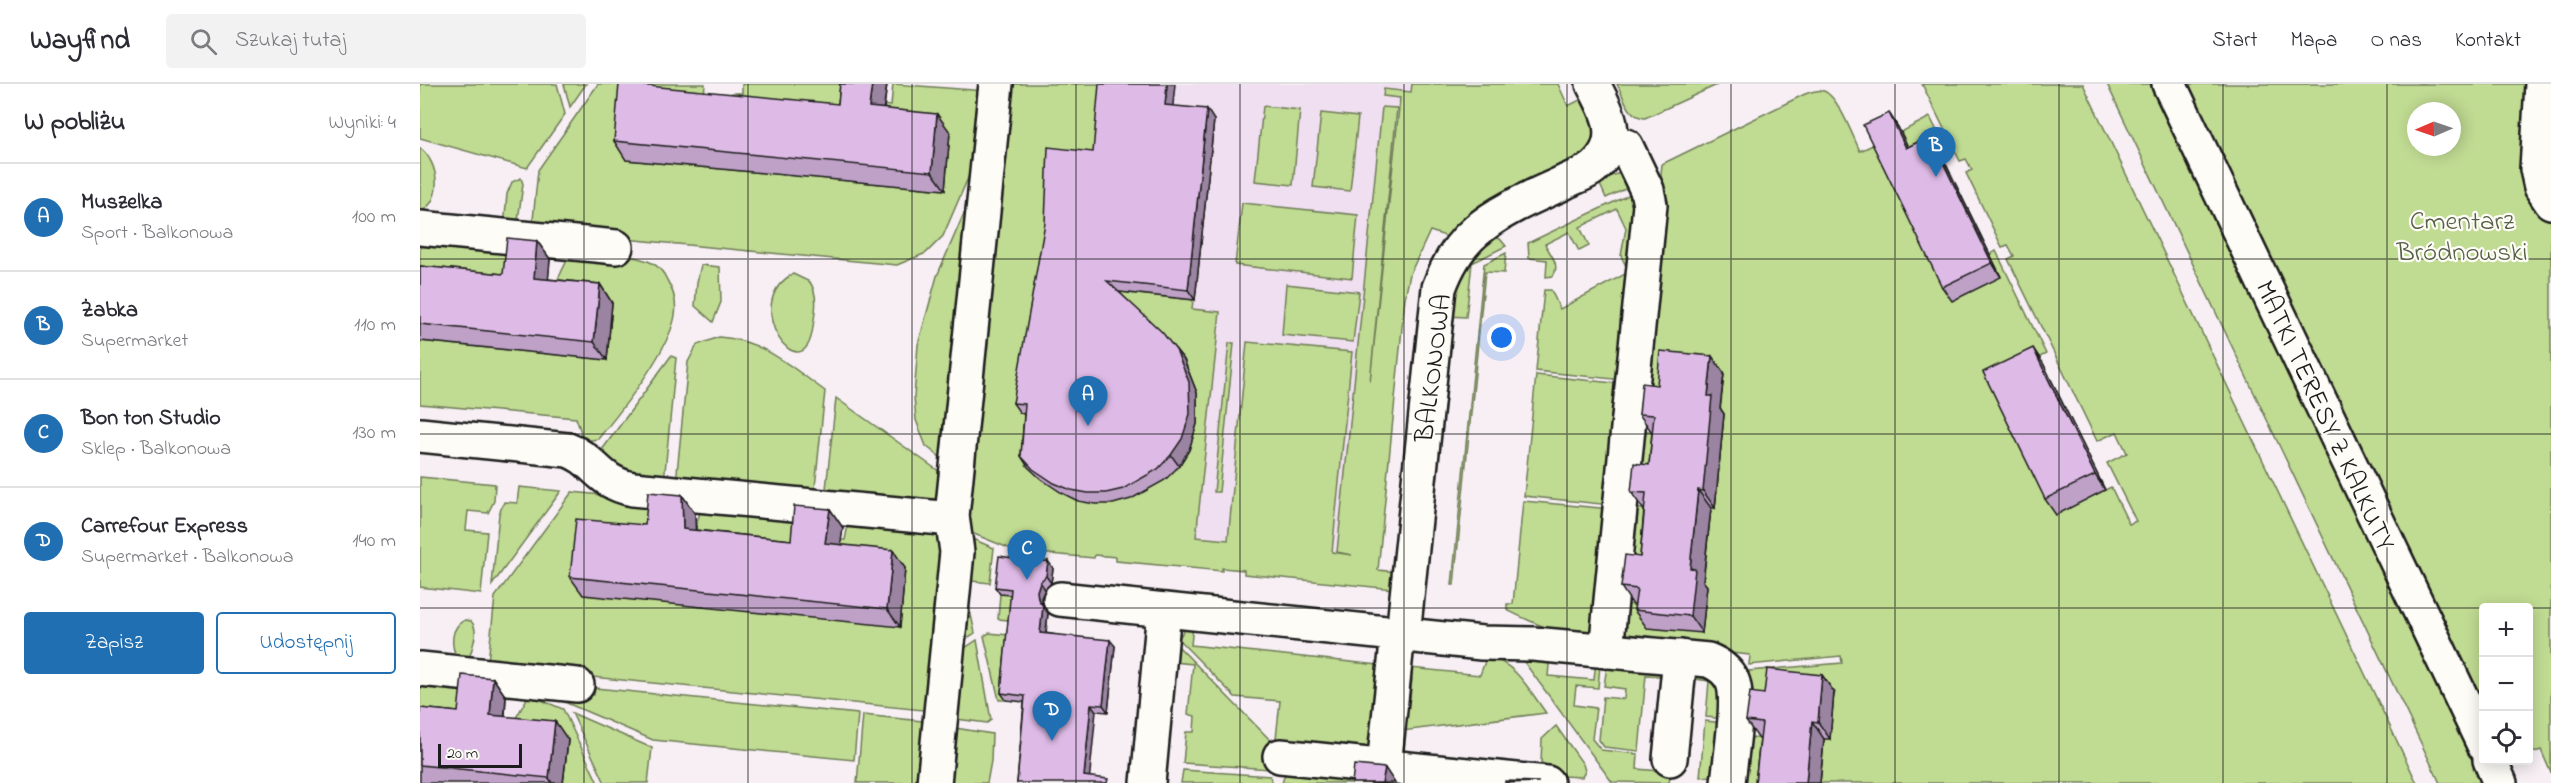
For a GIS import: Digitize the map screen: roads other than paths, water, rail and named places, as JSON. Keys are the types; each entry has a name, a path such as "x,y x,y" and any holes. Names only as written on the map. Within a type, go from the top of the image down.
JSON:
{"street":[{"path":"934,783 957,552 938,518 996,84"},
{"name":"BALKONOWA","path":"1384,766 1439,288 1447,267 1459,248 1476,231 1504,211 1593,168 1605,154 1610,143 1611,130 1607,112 1593,84"},
{"name":"MATKI TERESY Z KALKUTY","path":"2169,84 2479,735"},
{"path":"2542,84 2537,169 2541,187 2551,202"},
{"path":"1606,651 1650,205 1647,190 1626,146"},
{"path":"420,228 616,247"},
{"path":"420,435 568,450 583,457 609,482 633,489 938,518"},
{"path":"1060,599 1490,643 1525,643 1708,660 1723,669 1733,682 1736,695 1728,783"},
{"path":"1148,783 1164,610"},
{"path":"1670,759 1680,657"},
{"path":"420,669 577,685"},
{"path":"1280,756 1547,783"},
{"path":"2492,765 2500,783"}],"place":[{"name":"Żabka","path":"1936,177"},
{"name":"Muszelka","path":"1088,426"},
{"name":"Bon ton Studio","path":"1027,580"},
{"name":"Carrefour Express","path":"1052,741"}],"park label":[{"name":"Cmentarz Bródnowski","path":"2462,236"}]}
